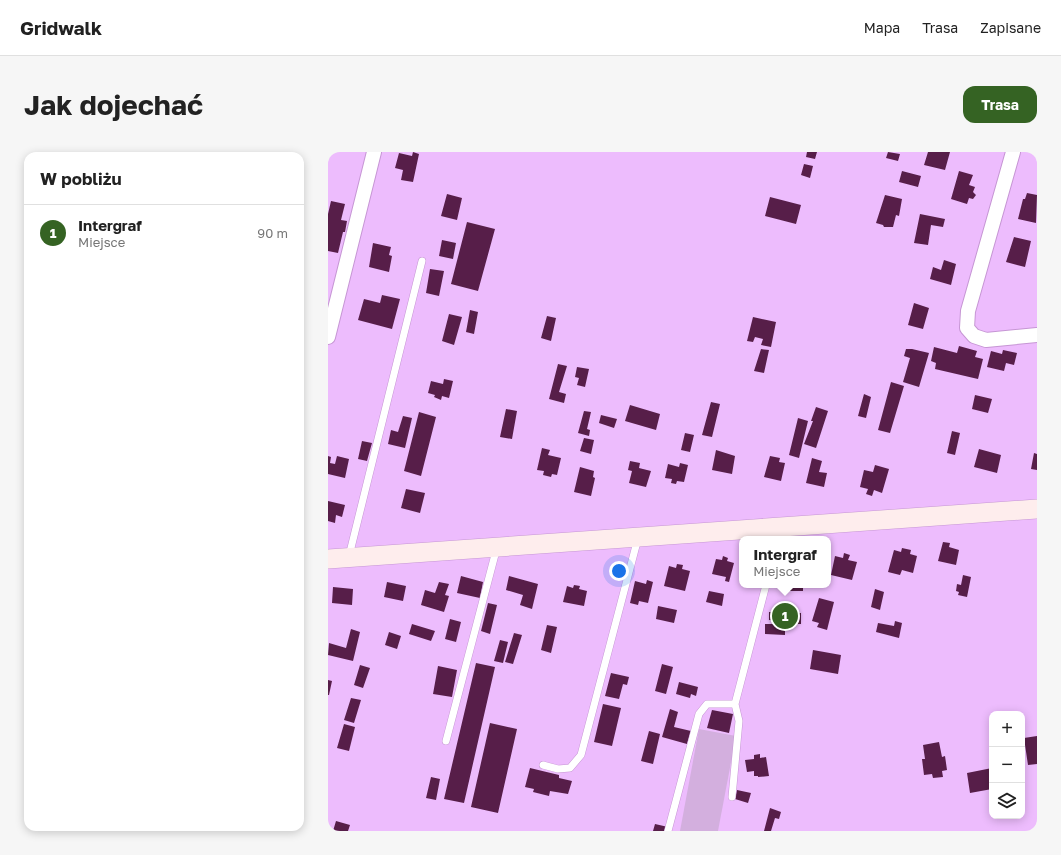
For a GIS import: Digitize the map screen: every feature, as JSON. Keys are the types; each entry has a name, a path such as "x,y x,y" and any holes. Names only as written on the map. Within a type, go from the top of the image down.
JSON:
{"street":[{"path":"328,337 374,152"},
{"path":"1013,152 968,310 967,328 974,336 986,340 1037,335"},
{"path":"334,560 497,547 777,530 1037,509"}],"lane":[{"path":"334,560 422,261"},
{"path":"543,765 558,769 570,768 581,756 638,538"},
{"path":"446,741 497,547"},
{"path":"732,797 739,721 736,704 765,588"},
{"path":"668,831 699,714 707,704 736,704"}],"shaded area":[{"path":"699,729 736,736 718,831 680,831"}],"building":[{"path":"413,152 419,154 413,182 401,180 403,170 395,168 399,153 412,156"},
{"path":"807,152 817,152 815,159 806,157"},
{"path":"888,152 900,154 898,161 886,158"},
{"path":"928,152 950,152 945,170 924,165"},
{"path":"804,164 813,166 810,178 801,175"},
{"path":"902,171 921,176 918,187 899,182"},
{"path":"959,171 973,175 969,185 975,187 973,192 976,195 973,199 969,198 967,204 951,199"},
{"path":"1027,193 1037,195 1036,223 1018,219 1023,199 1025,199"},
{"path":"447,194 462,198 457,220 441,216"},
{"path":"885,195 902,199 899,216 896,215 893,227 884,227 883,225 876,223"},
{"path":"770,197 801,205 796,224 765,216"},
{"path":"331,201 345,204 341,220 347,221 338,253 328,251 328,214"},
{"path":"920,214 945,219 943,227 931,225 928,245 914,243"},
{"path":"467,222 495,229 478,291 451,284"},
{"path":"1014,237 1031,241 1025,267 1006,262"},
{"path":"442,240 456,243 453,259 439,256"},
{"path":"373,243 391,247 389,255 392,256 389,272 369,267"},
{"path":"944,260 956,264 951,285 930,279 933,267 941,270"},
{"path":"430,269 444,271 439,296 426,293"},
{"path":"382,295 400,299 392,329 358,320 364,299 380,303"},
{"path":"914,303 929,308 923,329 908,325"},
{"path":"470,310 478,312 474,334 466,332"},
{"path":"449,314 462,317 454,345 442,341"},
{"path":"547,316 556,318 551,341 541,338"},
{"path":"753,317 776,322 771,347 761,345 763,339 755,337 753,342 747,341"},
{"path":"959,346 977,351 975,357 983,359 978,379 935,369 936,363 931,361 934,347 957,353"},
{"path":"761,349 769,350 764,373 754,371"},
{"path":"906,349 929,353 919,387 903,382 910,358 904,356"},
{"path":"1003,350 1017,353 1014,365 1006,363 1004,371 987,367 991,351 1002,354"},
{"path":"558,364 567,366 559,392 566,394 564,403 549,399"},
{"path":"577,367 589,369 585,387 577,385 579,378 575,377"},
{"path":"444,379 453,381 449,398 442,396 441,400 434,397 435,395 428,393 431,381 443,384"},
{"path":"891,382 904,386 890,433 878,430"},
{"path":"864,394 871,397 866,418 858,416"},
{"path":"975,395 992,399 988,413 972,409"},
{"path":"711,402 720,404 712,437 702,435"},
{"path":"630,405 660,414 656,430 625,421"},
{"path":"816,407 828,411 816,448 804,444 813,421 811,421"},
{"path":"506,409 517,411 512,439 500,437"},
{"path":"584,411 591,412 587,429 590,430 589,436 578,433"},
{"path":"419,412 436,417 421,476 404,471"},
{"path":"601,415 617,419 614,428 599,423"},
{"path":"403,416 412,418 405,448 388,444 391,430 398,432"},
{"path":"798,418 808,421 799,458 789,455"},
{"path":"952,431 960,433 955,455 947,453"},
{"path":"685,433 694,435 690,452 681,450"},
{"path":"584,438 594,440 591,454 580,451"},
{"path":"362,441 372,443 367,461 358,459"},
{"path":"542,448 550,450 548,455 561,458 557,475 552,474 551,477 543,475 544,471 537,470"},
{"path":"979,449 1001,455 997,473 974,467"},
{"path":"716,450 735,456 732,474 712,470"},
{"path":"1034,453 1037,454 1037,470 1031,469"},
{"path":"328,456 331,457 330,463 335,464 337,456 349,459 345,478 328,474"},
{"path":"770,456 780,458 779,462 785,463 781,481 764,477"},
{"path":"812,458 822,461 819,472 827,473 824,487 806,483"},
{"path":"630,461 640,463 639,468 651,471 646,487 629,483 632,471 628,470"},
{"path":"680,463 688,465 684,482 677,481 676,484 671,483 672,479 665,478 668,464 679,467"},
{"path":"875,465 889,469 882,493 874,490 872,496 866,494 868,489 860,487 864,470 873,472"},
{"path":"580,467 594,471 593,477 595,478 591,496 574,492"},
{"path":"406,489 425,493 420,513 401,508"},
{"path":"328,501 345,505 342,517 336,515 335,523 328,521"},
{"path":"943,542 950,543 949,547 959,550 956,565 938,561"},
{"path":"902,548 911,550 910,554 917,556 913,573 902,570 900,575 888,572 894,550 901,552"},
{"path":"844,553 850,555 848,560 857,562 852,580 831,575 835,556 843,558"},
{"path":"723,556 728,558 727,561 734,563 729,582 725,581 726,577 712,574 716,559 722,560"},
{"path":"677,564 683,565 682,569 690,571 685,591 664,586 669,566 676,568"},
{"path":"963,575 971,577 967,597 958,595 959,592 956,591 957,584 961,585"},
{"path":"461,576 483,582 480,598 457,593"},
{"path":"509,576 538,584 532,609 520,605 523,595 506,590"},
{"path":"647,580 653,582 648,603 639,601 638,605 630,603 635,581 646,584"},
{"path":"387,582 406,586 403,601 384,597"},
{"path":"439,582 449,584 445,595 449,596 444,612 421,605 425,590 435,593"},
{"path":"574,585 580,586 579,589 587,591 584,606 563,602 567,586 573,588"},
{"path":"333,587 353,589 352,605 332,603"},
{"path":"783,588 803,588 803,591 783,591"},
{"path":"875,589 884,592 880,610 871,607"},
{"path":"709,591 724,594 722,606 706,602"},
{"path":"819,598 834,602 827,630 817,627 819,623 812,621"},
{"path":"488,603 497,605 490,634 481,631"},
{"path":"658,606 677,610 674,623 656,619"},
{"path":"769,612 801,613 801,624 794,624 794,621 769,620"},
{"path":"450,619 461,622 456,642 445,639"},
{"path":"895,621 902,623 899,638 876,632 878,623 894,626"},
{"path":"412,624 435,631 431,641 409,634"},
{"path":"765,624 785,624 785,635 765,634"},
{"path":"547,625 557,627 551,653 541,650"},
{"path":"351,629 360,632 353,661 328,655 329,643 346,648"},
{"path":"389,632 401,636 397,649 385,645"},
{"path":"514,633 522,635 513,664 505,662"},
{"path":"500,640 508,642 503,663 494,661"},
{"path":"813,650 841,655 838,674 810,669"},
{"path":"476,663 495,667 464,803 444,799"},
{"path":"662,664 673,667 666,694 655,691"},
{"path":"360,665 370,668 363,688 354,685"},
{"path":"438,666 457,670 452,697 433,694"},
{"path":"611,673 629,677 627,685 623,684 619,699 605,696"},
{"path":"328,680 332,681 329,695 328,695"},
{"path":"679,682 698,687 696,696 691,694 690,698 676,694"},
{"path":"351,698 361,700 354,723 344,720"},
{"path":"603,704 621,708 612,746 594,742"},
{"path":"670,709 678,712 674,727 691,731 687,744 662,737"},
{"path":"712,710 733,714 729,733 707,728"},
{"path":"490,723 517,729 498,813 471,807"},
{"path":"344,724 355,727 349,751 337,748"},
{"path":"649,731 660,734 653,764 641,761"},
{"path":"1037,736 1037,764 1028,765 1025,738"},
{"path":"939,742 942,757 945,756 947,770 942,771 943,777 933,778 932,774 924,775 922,759 925,759 923,745"},
{"path":"760,754 760,758 766,757 769,776 758,777 754,776 754,771 747,772 745,760 754,759 754,755"},
{"path":"530,768 559,775 559,778 572,781 568,794 550,791 549,796 533,792 534,789 525,787"},
{"path":"989,769 989,790 970,793 967,773"},
{"path":"431,777 440,779 436,800 426,798"},
{"path":"737,790 751,793 748,803 735,799"},
{"path":"770,808 781,812 779,819 775,818 771,831 764,831"},
{"path":"336,821 350,825 348,831 333,831"},
{"path":"655,824 668,827 667,831 653,831"}],"place":[{"name":"Intergraf","path":"785,616"}]}
